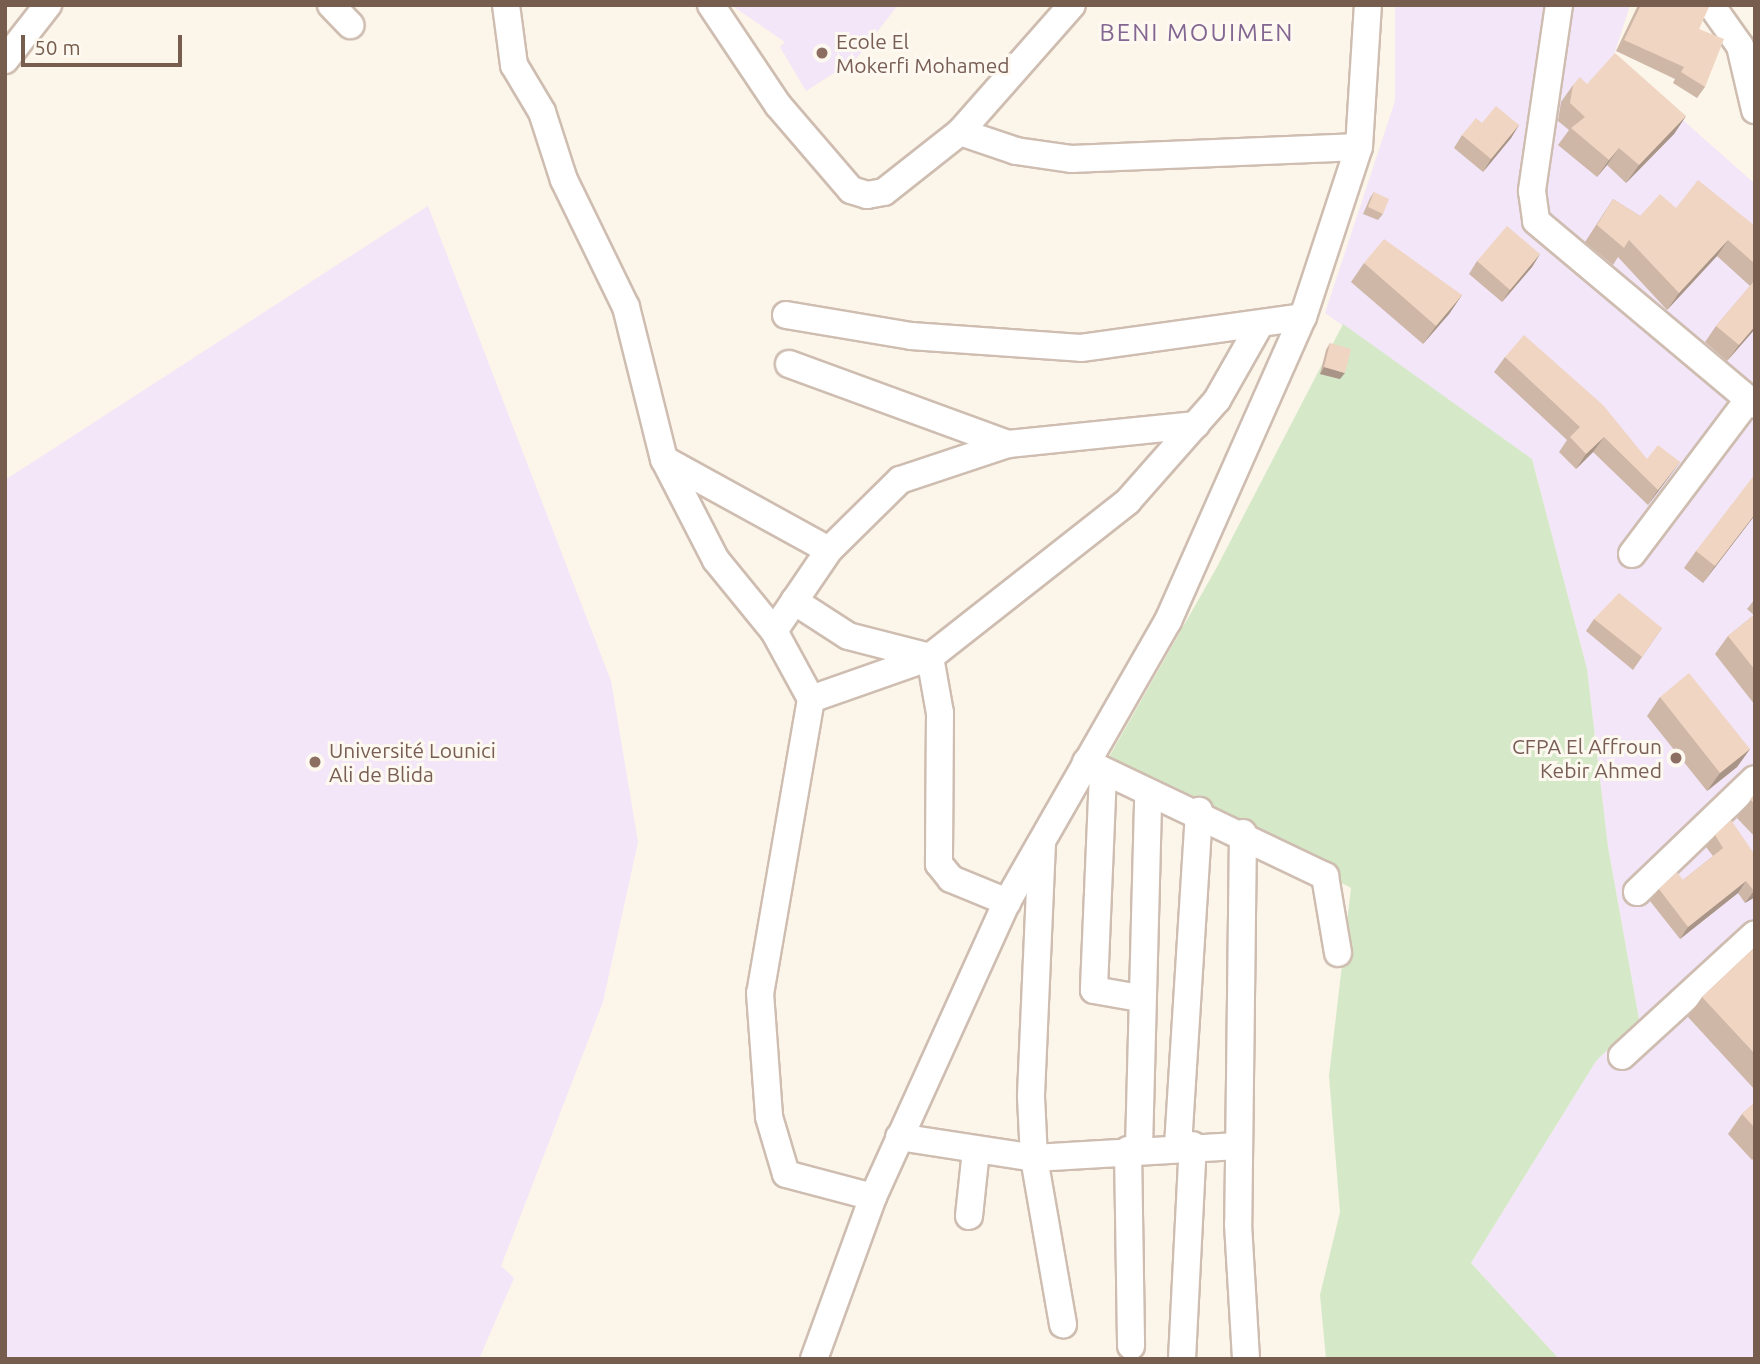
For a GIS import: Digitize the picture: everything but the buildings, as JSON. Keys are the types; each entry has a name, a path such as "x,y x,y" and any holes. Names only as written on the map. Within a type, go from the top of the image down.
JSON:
{"street":[{"path":"5,60 48,5"},
{"path":"331,5 350,25"},
{"path":"506,5 514,65 542,112 564,180 626,307 664,459 716,560 774,631 811,699 760,993 768,1107 786,1174 873,1197"},
{"path":"711,5 778,105 851,190 884,192 960,132 1072,5"},
{"path":"814,1359 873,1197 1007,902 1042,838 1095,767 1168,621 1303,317 1359,147 1368,5"},
{"path":"1559,5 1532,191 1536,221 1751,403 1632,554"},
{"path":"1711,5 1740,46 1755,110"},
{"path":"960,132 1016,151 1072,159 1359,147"},
{"path":"786,315 911,336 1081,348 1259,326 1303,317"},
{"path":"811,699 930,657 1154,478 1196,425 1259,326"},
{"path":"789,364 1009,444"},
{"path":"774,631 829,550 900,480 1009,444 1196,425"},
{"path":"664,459 829,550"},
{"path":"794,601 848,636 930,657"},
{"path":"930,657 940,713 939,864 951,879 1007,902"},
{"path":"1095,767 1148,793 1199,811 1325,876 1338,953"},
{"path":"1095,767 1094,990 1139,998"},
{"path":"1637,892 1755,779"},
{"path":"1130,1346 1134,1149 1148,793"},
{"path":"1182,1359 1185,1146 1199,811"},
{"path":"1243,833 1238,1146 1246,1359"},
{"path":"1042,838 1034,1158 1063,1325"},
{"path":"1622,1056 1755,934"},
{"path":"899,1137 1034,1158 1134,1149 1238,1146"},
{"path":"968,1216 976,1151"}],"shaded area":[{"name":"Ecole El Mokerfi Mohamed","path":"731,5 898,5 856,59 806,91 780,47 785,42"},
{"name":"CFPA El Affroun Kebir Ahmed","path":"1395,5 1630,5 1613,58 1755,184 1755,1359 1559,1359 1471,1263 1596,1061 1639,1019 1608,847 1587,669 1532,459 1325,313 1395,101"},
{"name":"Université Lounici Ali de Blida","path":"428,206 611,681 638,842 603,1002 501,1266 514,1278 479,1359 5,1359 5,480"}],"green space":[{"path":"1343,324 1532,459 1587,669 1608,847 1639,1019 1596,1061 1471,1263 1559,1359 1326,1359 1320,1295 1340,1212 1329,1076 1351,888 1109,757 1217,567"}],"place":[{"name":"Ecole El Mokerfi Mohamed","path":"822,53"},
{"name":"CFPA El Affroun Kebir Ahmed","path":"1676,758"},
{"name":"Université Lounici Ali de Blida","path":"315,762"}],"district":[{"name":"BENI MOUIMEN","path":"1197,33"}]}
